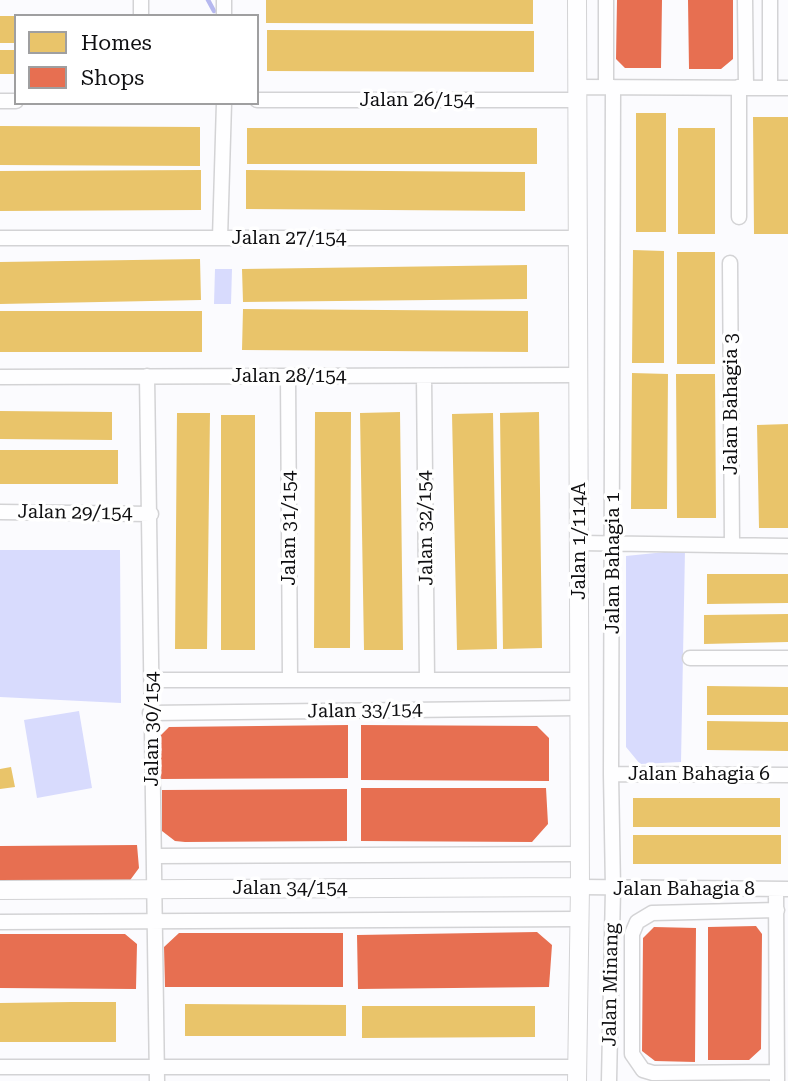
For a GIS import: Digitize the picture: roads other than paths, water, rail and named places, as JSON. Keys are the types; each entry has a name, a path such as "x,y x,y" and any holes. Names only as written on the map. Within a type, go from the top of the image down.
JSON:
{"street":[{"name":"Jalan 1/114A","path":"577,0 580,887 577,1074"},
{"name":"Jalan Bahagia 1","path":"606,0 613,237 613,889"},
{"path":"739,217 745,0"},
{"path":"770,0 770,88"},
{"name":"Jalan 26/154","path":"259,100 578,94 610,87 788,88"},
{"path":"220,238 224,105"},
{"name":"Jalan 27/154","path":"0,238 578,238"},
{"name":"Jalan Bahagia 3","path":"730,263 732,545"},
{"name":"Jalan 28/154","path":"0,377 578,375"},
{"name":"Jalan 30/154","path":"147,376 157,1074"},
{"name":"Jalan 31/154","path":"288,376 290,680"},
{"name":"Jalan 32/154","path":"424,376 428,680"},
{"name":"Jalan 29/154","path":"0,512 150,514"},
{"path":"579,543 788,546"},
{"path":"690,658 788,658"},
{"name":"Jalan 33/154","path":"152,680 579,680"},
{"name":"Jalan 33/154","path":"150,713 579,708"},
{"name":"Jalan Bahagia 6","path":"611,774 788,775"},
{"path":"154,856 579,854"},
{"name":"Jalan Bahagia 8","path":"580,887 782,889"},
{"name":"Jalan 34/154","path":"0,890 580,887"},
{"name":"Jalan Minang","path":"609,1081 613,889"},
{"path":"776,910 652,913 637,922 632,934 632,1054 643,1070 653,1073 777,1076 776,910 782,889"},
{"name":"Jalan 34/154","path":"0,922 579,919"},
{"path":"0,1067 17,1074 577,1074"}],"waterway":[{"path":"208,0 214,11"}]}
